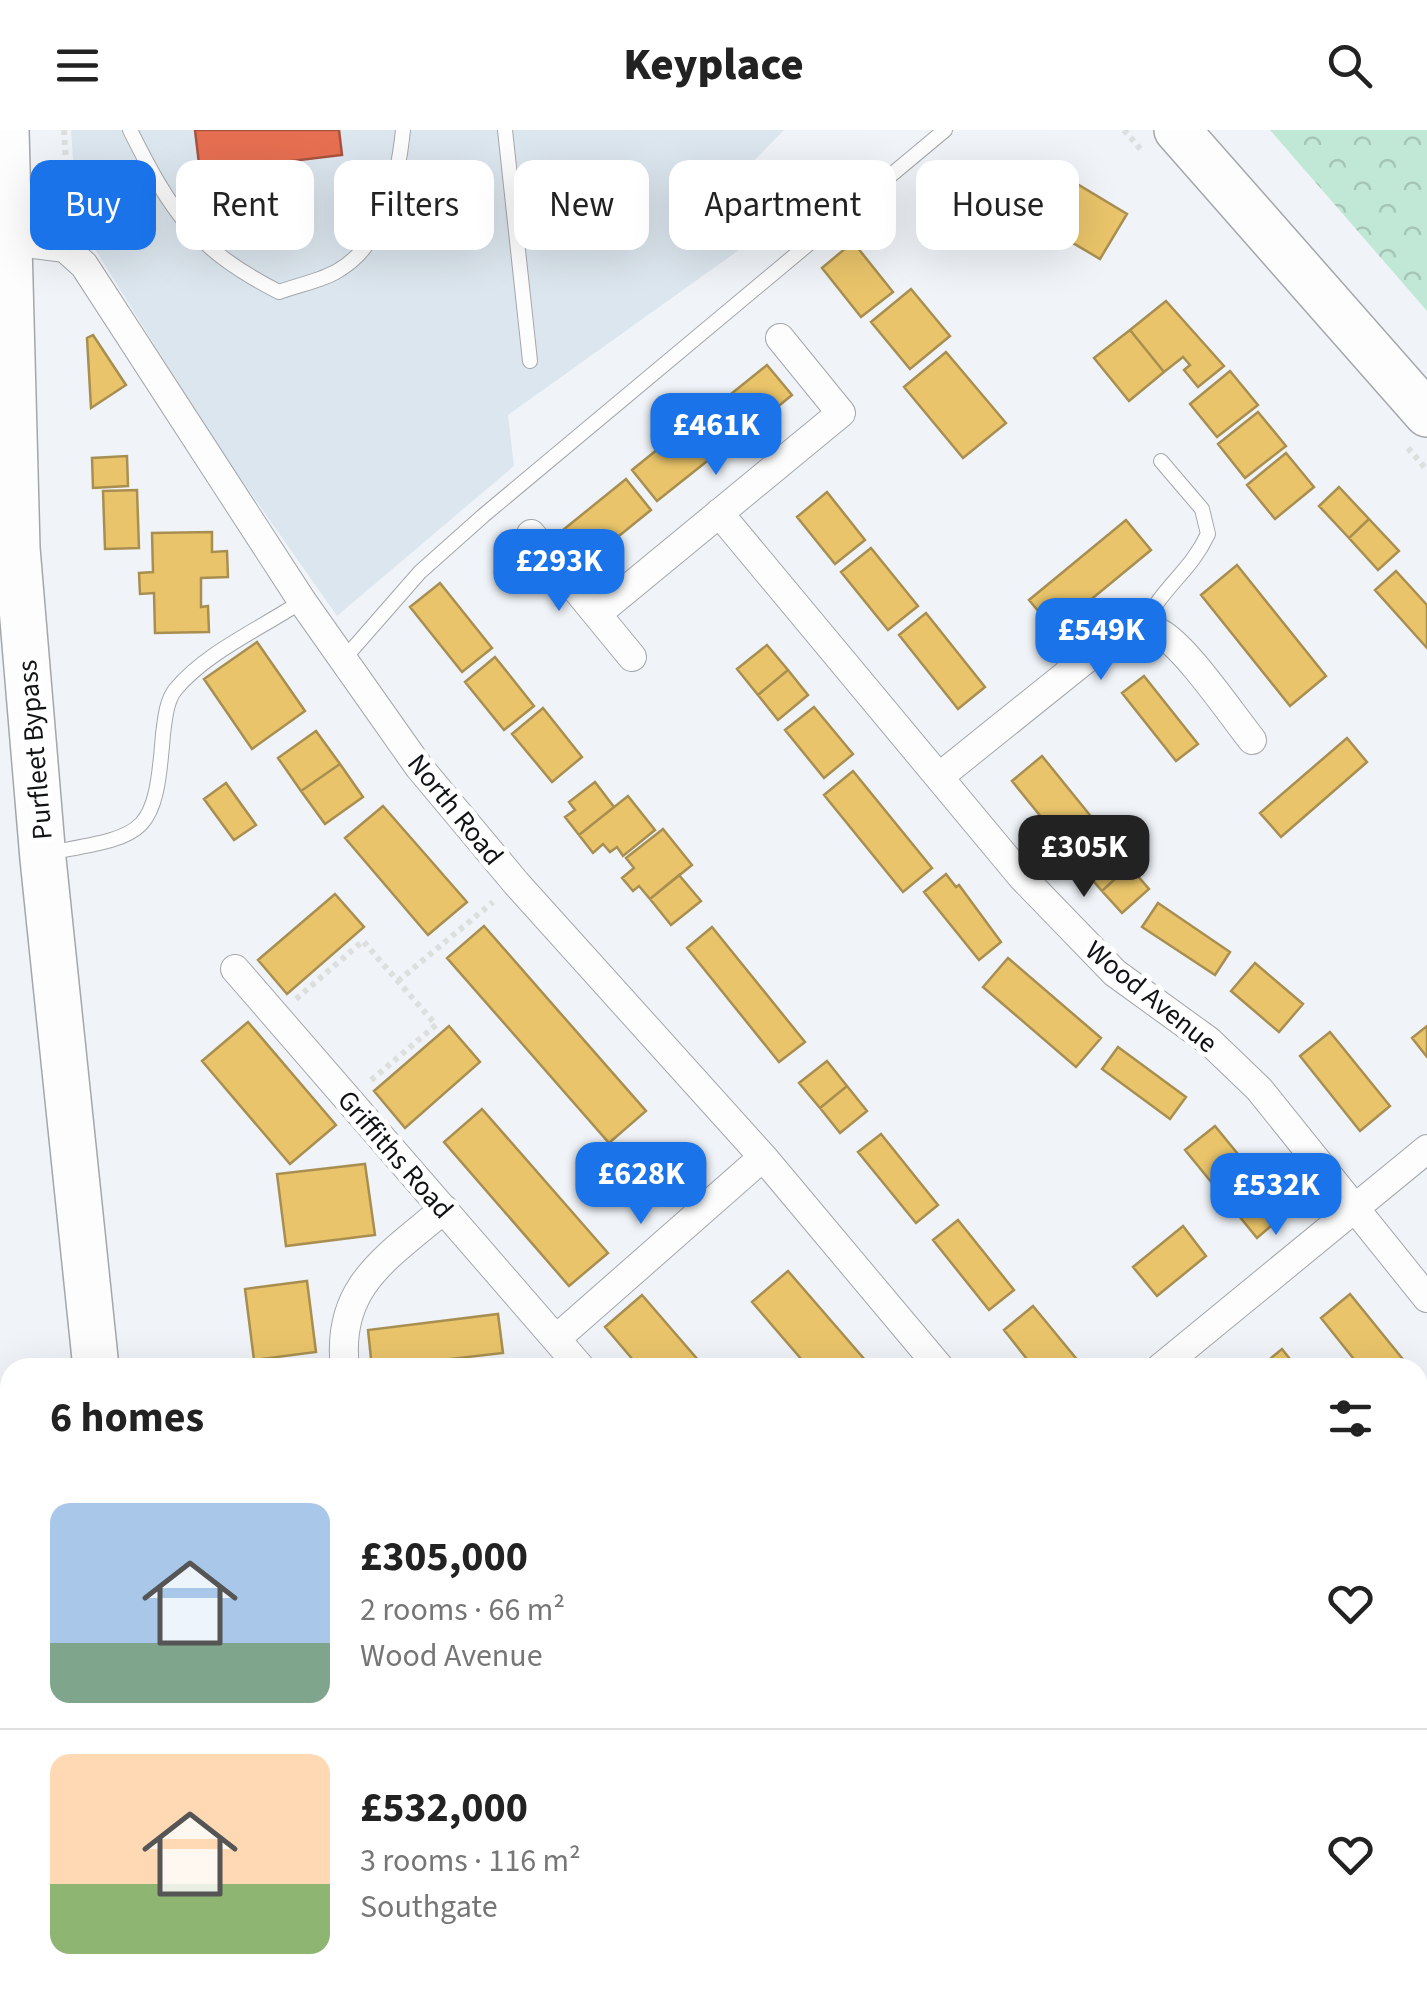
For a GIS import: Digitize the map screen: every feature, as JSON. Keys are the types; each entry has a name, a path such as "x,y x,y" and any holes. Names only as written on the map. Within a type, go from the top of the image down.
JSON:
{"main road":[{"name":"Purfleet Bypass","path":"6,130 18,548 42,854 95,1358"},
{"path":"1177,130 1427,414"}],"street":[{"name":"North Road","path":"10,241 65,248 84,265 302,601 419,766 516,883 763,1157 932,1358"},
{"path":"597,614 842,413 780,338"},
{"name":"Wood Avenue","path":"719,514 1022,877 1115,973 1208,1041 1259,1089 1427,1298"},
{"path":"531,534 632,657"},
{"path":"938,777 1122,630 1144,627 1162,633 1176,647 1252,740"},
{"name":"Griffiths Road","path":"236,969 572,1358"},
{"path":"1172,1358 1427,1149"},
{"path":"556,1339 763,1157"},
{"path":"344,1358 341,1332 366,1276 444,1209"}],"lane":[{"path":"130,130 160,190 195,234 227,266 279,292 340,270 374,234 398,179 404,130"},
{"path":"505,130 530,360"},
{"path":"343,660 420,572 484,515 946,130"},
{"path":"1144,627 1156,599 1193,565 1208,534 1202,509 1161,461"},
{"path":"42,854 110,842 136,830 153,812 165,715 173,692 198,668 302,601"}],"path":[{"path":"64,130 65,160"},
{"path":"398,981 516,883"},
{"path":"276,1016 363,941 436,1024 349,1100"}],"shaded area":[{"path":"71,130 784,130 755,160 669,160 669,250 739,250 508,415 514,466 337,616 212,438 96,250 156,250 156,160 73,160"}],"green space":[{"path":"1270,130 1427,130 1427,311"}],"building: Homes":[{"path":"1079,185 1127,214 1100,259 1079,247"},
{"path":"843,250 859,250 893,292 861,317 822,268"},
{"path":"911,289 950,336 910,369 871,322"},
{"path":"1166,301 1224,366 1198,387 1184,370 1190,365 1183,357 1164,372 1130,330"},
{"path":"1130,330 1164,372 1129,401 1094,358"},
{"path":"93,335 126,385 91,408 87,338"},
{"path":"946,352 1006,423 963,458 904,387"},
{"path":"767,365 792,395 730,446 705,415"},
{"path":"1230,371 1258,405 1217,437 1190,404"},
{"path":"1258,412 1286,446 1245,478 1218,444"},
{"path":"695,419 721,450 657,501 632,470"},
{"path":"1286,453 1314,487 1275,519 1247,485"},
{"path":"127,456 128,486 93,488 92,458"},
{"path":"626,479 651,510 588,561 563,530"},
{"path":"1339,487 1369,519 1349,538 1319,506"},
{"path":"137,490 139,548 105,549 103,491"},
{"path":"827,492 865,540 835,564 797,517"},
{"path":"1369,519 1399,551 1378,570 1349,538"},
{"path":"1126,520 1151,550 1054,630 1029,600"},
{"path":"212,532 212,552 227,551 228,577 201,578 201,607 208,606 209,632 155,633 154,593 140,594 139,573 153,572 152,533"},
{"path":"871,548 918,606 888,630 841,572"},
{"path":"1237,565 1326,676 1290,706 1201,595"},
{"path":"1396,571 1427,605 1427,648 1375,590"},
{"path":"440,583 492,648 462,672 410,607"},
{"path":"926,613 985,687 958,709 899,635"},
{"path":"257,642 305,711 252,749 204,679"},
{"path":"767,645 788,670 758,695 737,669"},
{"path":"495,657 534,706 504,730 465,682"},
{"path":"788,670 808,695 778,720 758,695"},
{"path":"1144,676 1198,744 1176,761 1122,693"},
{"path":"814,707 853,754 824,778 785,730"},
{"path":"543,708 582,757 552,782 512,734"},
{"path":"316,731 340,764 301,791 278,758"},
{"path":"1347,738 1367,762 1281,837 1260,813"},
{"path":"1042,756 1102,830 1072,855 1012,781"},
{"path":"340,764 363,797 325,824 301,791"},
{"path":"853,771 932,868 903,892 824,795"},
{"path":"595,782 614,807 579,835 565,817 575,810 569,802"},
{"path":"226,783 256,825 234,840 204,799"},
{"path":"628,796 655,830 623,856 617,847 610,852 603,844 593,853 579,835"},
{"path":"383,806 467,902 428,935 345,838"},
{"path":"663,829 692,865 650,899 639,886 633,891 622,878 634,868 626,858"},
{"path":"1109,844 1129,866 1102,891 1082,868"},
{"path":"1129,866 1149,889 1122,913 1102,891"},
{"path":"946,874 956,887 959,885 1001,942 979,960 924,892"},
{"path":"679,875 701,901 671,925 650,899"},
{"path":"335,894 364,927 287,994 258,960"},
{"path":"1158,903 1230,952 1215,975 1142,927"},
{"path":"484,926 646,1111 609,1143 447,958"},
{"path":"712,927 805,1042 779,1062 687,948"},
{"path":"1008,958 1101,1038 1076,1067 983,987"},
{"path":"1255,963 1303,1004 1279,1032 1231,991"},
{"path":"248,1022 336,1125 290,1164 202,1061"},
{"path":"449,1026 480,1062 405,1128 374,1091"},
{"path":"1427,1026 1427,1057 1412,1038"},
{"path":"1330,1032 1390,1106 1360,1131 1300,1056"},
{"path":"1118,1047 1186,1097 1170,1119 1102,1069"},
{"path":"827,1061 847,1086 820,1108 799,1083"},
{"path":"847,1086 867,1111 840,1133 820,1108"},
{"path":"482,1109 608,1253 569,1286 444,1142"},
{"path":"1215,1126 1286,1213 1257,1238 1185,1150"},
{"path":"881,1134 938,1205 916,1223 858,1152"},
{"path":"365,1164 375,1235 286,1246 277,1174"},
{"path":"958,1220 1014,1290 989,1310 933,1240"},
{"path":"1183,1226 1206,1256 1157,1296 1133,1267"},
{"path":"788,1271 863,1358 800,1358 752,1302"},
{"path":"307,1281 316,1352 254,1358 245,1289"},
{"path":"1350,1294 1402,1358 1353,1358 1321,1318"},
{"path":"642,1295 696,1358 631,1358 605,1327"},
{"path":"1033,1306 1076,1358 1026,1358 1004,1330"},
{"path":"498,1314 503,1353 459,1358 371,1358 368,1330"},
{"path":"1282,1349 1289,1358 1271,1358"}],"building: Shops":[{"path":"195,130 339,130 342,155 300,160 199,160"}]}
